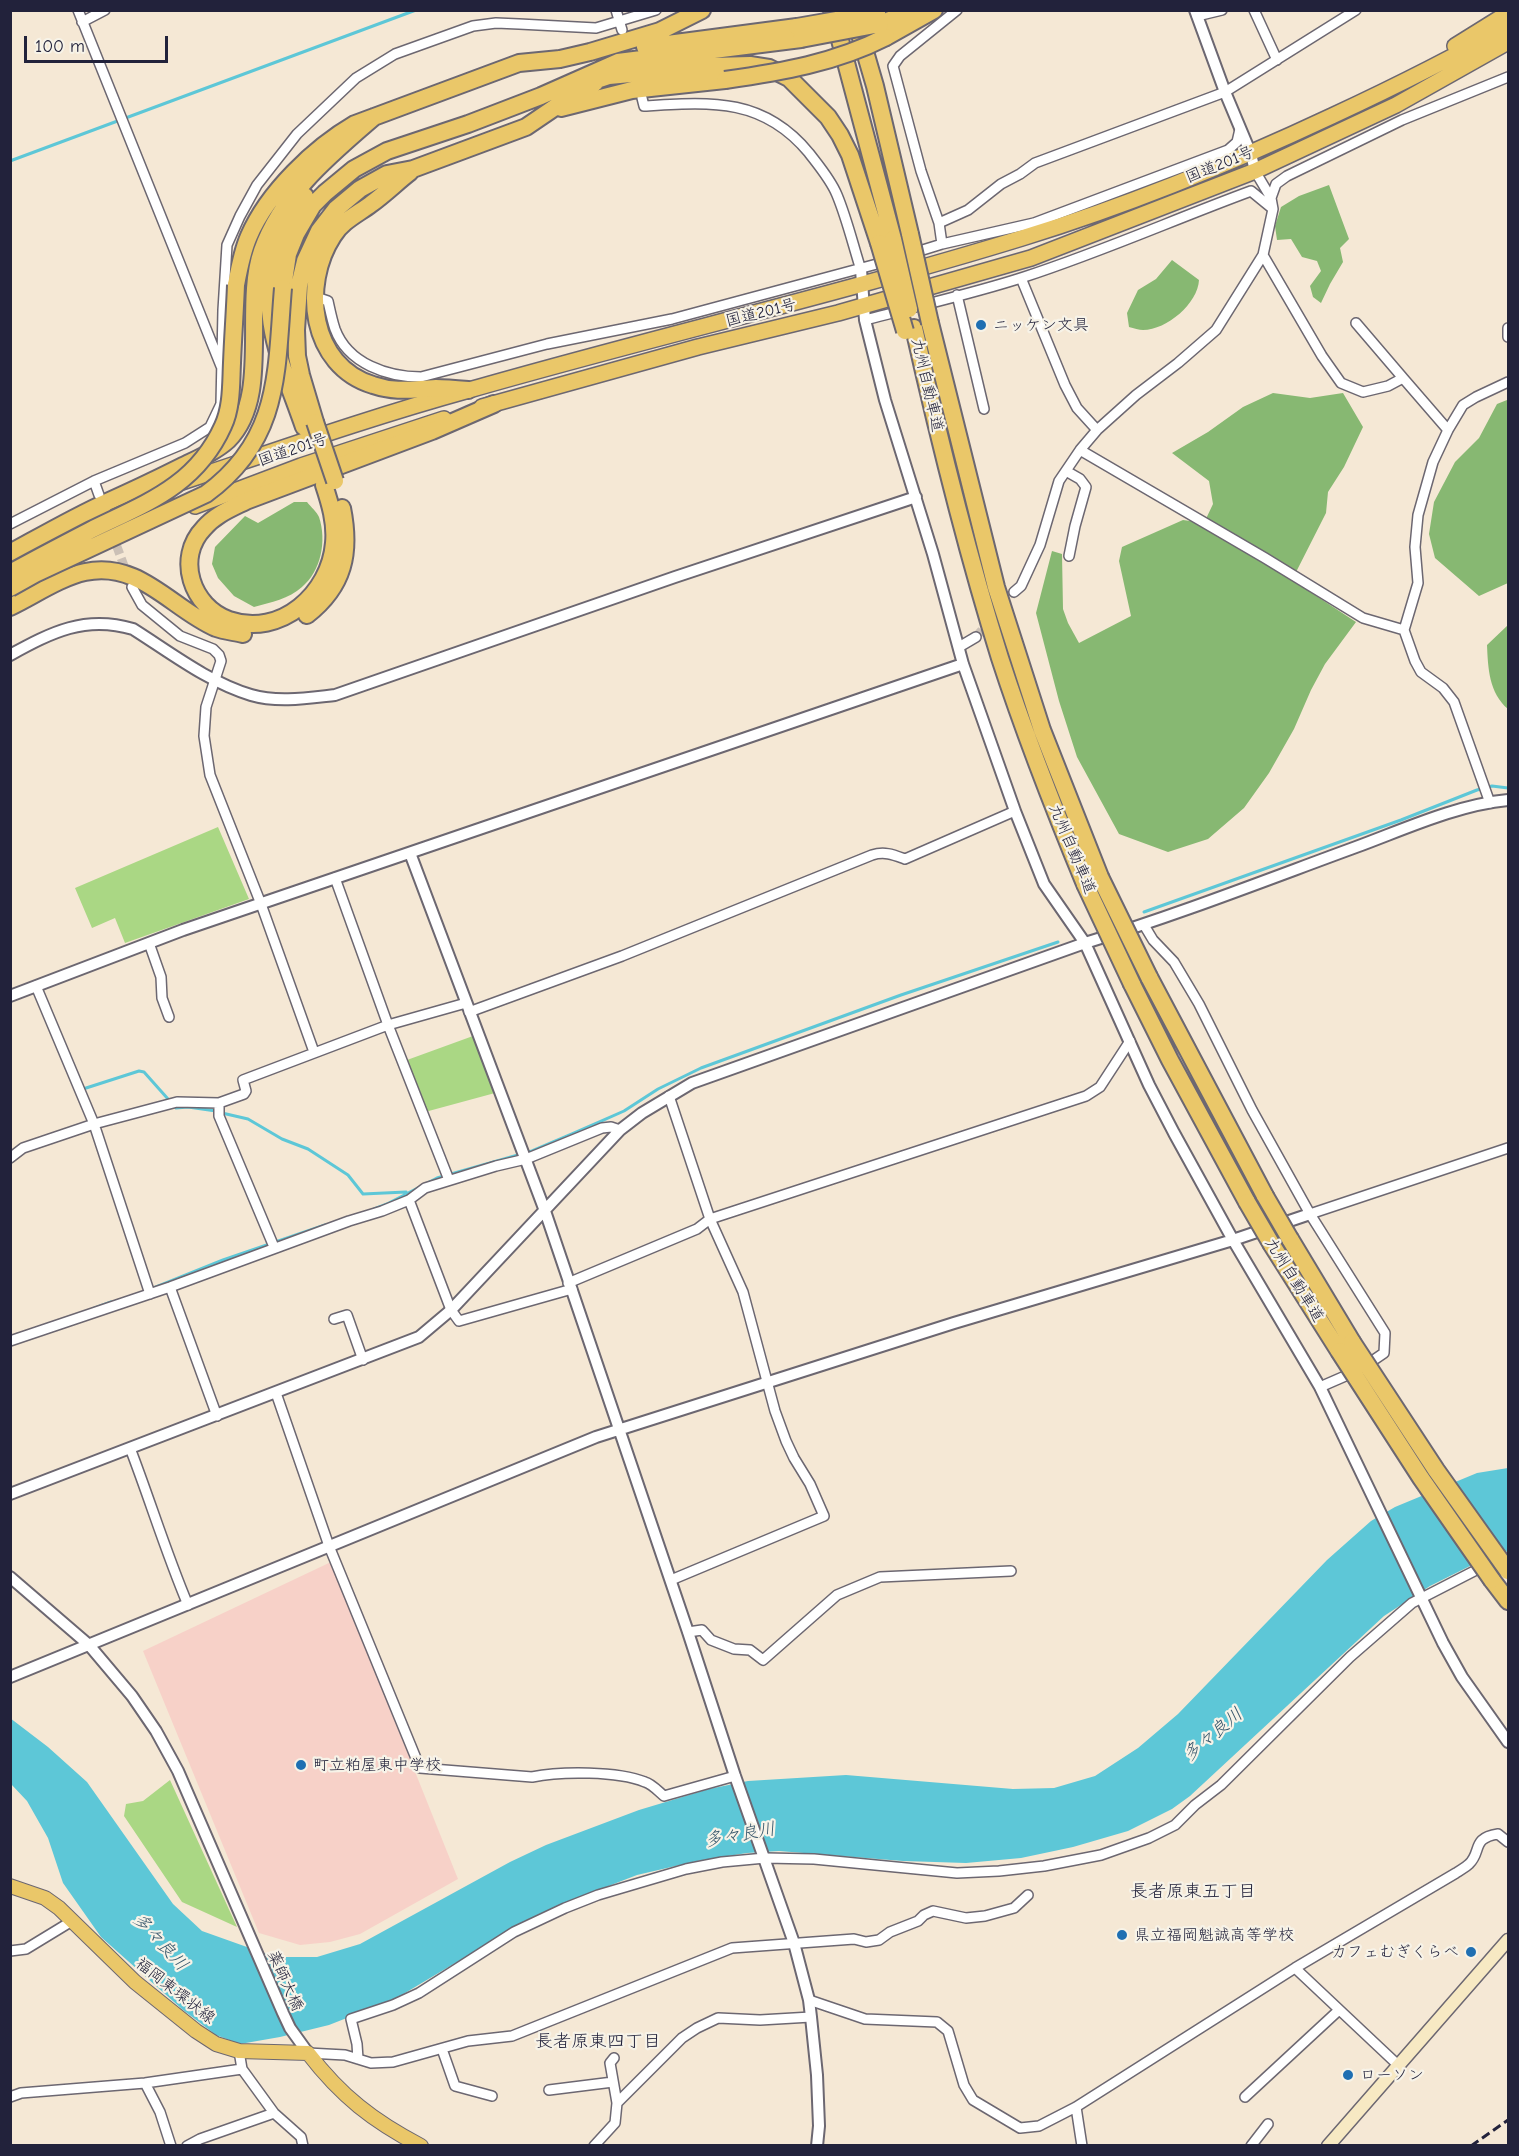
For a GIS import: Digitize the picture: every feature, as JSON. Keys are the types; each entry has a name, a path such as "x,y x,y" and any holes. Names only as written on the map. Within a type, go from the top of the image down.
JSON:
{"highway":[{"path":"10,573 166,494 190,474 210,449 224,424 230,399 236,285 240,262 249,236 266,207 286,181 335,136 355,124 519,63 560,59 590,52 660,31 702,10"},
{"name":"九州自動車道","path":"832,10 886,241 939,442 980,592 1027,737 1092,880 1149,977 1290,1239 1345,1347 1421,1478 1509,1601"},
{"name":"九州自動車道","path":"853,10 875,86 930,323 996,587 1092,880 1132,984 1246,1202 1272,1245 1509,1571"},
{"path":"877,19 915,10"},
{"path":"10,590 206,494 239,466 262,427 274,384 288,254 304,219 325,193 354,169 387,151 468,124 541,96 618,62 934,10"},
{"path":"1398,85 1430,61 1509,13"},
{"path":"875,86 877,19"},
{"path":"551,111 632,90 793,70 829,60 866,48 877,19"},
{"name":"国道201号","path":"10,561 163,489 310,439 468,390 861,277 1024,237 1167,188 1251,154 1398,85 1509,26"},
{"path":"590,52 799,33"},
{"name":"国道201号","path":"10,590 122,537 240,488 376,440 494,404 698,347 865,312 1031,258 1255,171 1396,105 1509,42"},
{"path":"1396,105 1424,97 1509,52"},
{"path":"541,96 609,76 714,66 750,65 769,68 789,78 828,117 850,154 886,241"},
{"path":"310,424 297,356 299,286 305,261 319,231 336,209 360,189 387,174 413,169 526,127 576,93 609,76"},
{"path":"10,553 81,514 208,454 228,440 243,418 252,391 255,281 261,253 274,222 294,194 322,162 374,117"},
{"path":"10,607 85,572 108,571 142,579 217,628 246,634 267,633 296,624 327,597 339,575 345,557 347,537 310,424 273,336 269,288 272,263 284,232 301,201 349,139"},
{"path":"413,169 371,204 353,215 333,234 322,257 315,285 314,308 320,334 330,354 348,372 371,385 400,392 437,388 468,390"},
{"path":"330,483 335,540 332,560 325,580 311,598 295,612 274,620 251,624 230,620 211,612 193,586 188,566 190,548 202,530 217,516 246,501 432,431 494,404"}],"main road":[{"name":"福岡東環状線","path":"10,1886 45,1899 59,1908 127,1975 216,2044 238,2051 308,2053"},
{"path":"1328,2145 1509,1940"},
{"path":"308,2053 335,2085 362,2110 387,2128 421,2145"}],"street":[{"path":"78,10 223,371"},
{"path":"82,22 105,10"},
{"path":"616,10 621,26"},
{"path":"10,524 94,481 185,443 210,427 221,404 227,245 257,185 297,134 356,78 395,54 473,27 513,24 596,28 621,26 656,10"},
{"path":"942,244 939,223 921,171 893,66 900,56 957,10"},
{"path":"1014,592 1021,586 1040,545 1059,481 1080,450 1097,430 1136,395 1216,330 1263,255 1273,209 1271,198 1255,171 1251,154 1196,13 1222,10"},
{"path":"1254,10 1277,60"},
{"path":"939,223 968,210 1001,184 1035,163 1225,92 1356,10"},
{"path":"1271,198 1276,183 1287,176 1402,120 1509,77"},
{"path":"642,98 645,106 695,103 731,106 763,115 781,126 797,140 818,165 837,195 861,277 865,312 885,400 916,497 963,663 1015,811 1044,884 1085,943 1159,1105 1233,1240 1320,1387 1419,1595 1462,1677 1509,1742"},
{"path":"322,299 328,301 335,330 356,357 379,370 400,377 421,377 547,344 861,277 942,244 1034,223 1228,150 1237,142 1240,129"},
{"path":"865,312 957,295 1021,278 1076,260 1251,191 1273,209"},
{"path":"1263,255 1322,356 1341,383 1363,392 1388,386 1403,378"},
{"path":"1021,278 1065,385 1077,408 1097,430"},
{"path":"957,295 984,409"},
{"path":"223,310 245,308"},
{"path":"1356,322 1361,331 1448,430"},
{"path":"1509,328 1509,337"},
{"path":"1490,803 1454,702 1443,688 1421,672 1404,630 1418,584 1415,547 1418,515 1433,462 1463,405 1509,382"},
{"path":"1080,450 1363,618 1404,630"},
{"path":"1066,471 1080,478 1086,487 1069,556"},
{"path":"94,481 99,495"},
{"path":"10,655 49,633 89,624 118,625 133,629 214,680 253,696 293,700 335,695 675,577 916,497"},
{"path":"132,587 141,605 180,636 213,649 219,655 221,661 206,707 204,736 210,775 261,904 314,1052"},
{"path":"959,646 976,637"},
{"path":"10,996 148,943 963,663"},
{"path":"10,1494 419,1337 451,1310 620,1130 642,1113 692,1083 1085,943 1144,925 1429,821 1490,803 1509,800"},
{"path":"10,1158 23,1148 94,1124 177,1102 219,1103 244,1094 246,1090 243,1080 314,1052 388,1025 467,1007 622,956 872,855 889,854 905,859 1015,811"},
{"path":"410,853 545,1211 671,1580 735,1776 794,1943 809,2000 811,2017 817,2075 819,2126 817,2145"},
{"path":"335,878 388,1025 449,1180"},
{"path":"1144,925 1153,940 1174,962 1310,1214 1385,1333 1384,1353 1359,1370 1320,1387"},
{"path":"148,943 161,977 162,998 169,1017"},
{"path":"36,986 94,1124 150,1294"},
{"path":"409,1200 451,1310 459,1321 570,1286 697,1229 710,1220 1086,1096 1100,1087 1130,1041"},
{"path":"669,1096 710,1220 743,1292 775,1411 794,1458 810,1484 824,1516 671,1580"},
{"path":"219,1103 219,1116 274,1247"},
{"path":"10,1341 150,1294 274,1247 382,1211 409,1200 425,1188 526,1160 602,1128 611,1127 620,1130"},
{"path":"10,1677 576,1445 954,1323 1233,1240 1509,1148"},
{"path":"170,1287 217,1416"},
{"path":"334,1319 347,1315 363,1360"},
{"path":"276,1393 329,1546 420,1768 532,1777 580,1773 629,1777 647,1782 664,1796 735,1776"},
{"path":"130,1448 148,1494 168,1557 188,1605"},
{"path":"358,2059 351,2019 393,2005 419,1993 514,1932 598,1895 653,1877 722,1862 765,1858 814,1859 957,1873 1056,1864 1101,1855 1149,1838 1175,1825 1195,1805 1221,1785 1350,1657 1419,1595 1458,1580 1473,1570 1509,1557"},
{"path":"688,1632 702,1630 711,1640 734,1650 750,1650 764,1660 837,1595 880,1577 1011,1571"},
{"name":"薬師大橋","path":"10,1577 89,1645 132,1696 168,1749 283,2013 308,2053"},
{"path":"809,2000 864,2019 937,2022 948,2031 963,2085 973,2100 1020,2128 1039,2126 1076,2106 1295,1968 1471,1863 1478,1844 1490,1836 1498,1834 1509,1842"},
{"path":"308,2053 345,2055 371,2063 393,2062 468,2041 512,2036 732,1948 854,1939 866,1942 879,1940 890,1932 918,1921 933,1911 966,1918 985,1916 1014,1908 1028,1895"},
{"path":"10,1951 26,1948 72,1921"},
{"path":"1295,1968 1398,2065"},
{"path":"1245,2097 1339,2010"},
{"path":"617,2103 682,2038 718,2018 760,2020 811,2017"},
{"path":"442,2049 455,2086 492,2096"},
{"path":"238,2051 242,2069 274,2113 301,2137 303,2145"},
{"path":"594,2145 615,2123 617,2103 610,2063 614,2058"},
{"path":"10,2097 21,2092 145,2083 242,2069"},
{"path":"549,2090 613,2082"},
{"path":"145,2083 160,2112 171,2145"},
{"path":"1076,2106 1082,2145"},
{"path":"187,2145 274,2113"},
{"path":"1251,2145 1268,2124"}],"shaded area":[{"name":"町立粕屋東中学校","path":"331,1562 458,1879 360,1934 330,1942 300,1945 259,1933 143,1651"}],"green space":[{"path":"1329,185 1349,239 1340,248 1343,262 1321,303 1313,297 1310,286 1321,271 1317,261 1302,257 1291,239 1277,240 1275,226 1281,207 1299,196"},
{"path":"1172,260 1199,280 1193,298 1180,314 1162,325 1143,330 1129,327 1127,313 1138,290 1156,279"},
{"path":"1273,393 1310,398 1343,393 1363,427 1344,467 1328,492 1326,513 1292,580 1356,622 1325,664 1294,729 1269,773 1244,808 1208,839 1168,852 1119,834 1077,757 1059,701 1036,613 1052,551 1062,554 1063,609 1079,643 1131,616 1119,561 1122,547 1183,520 1204,523 1213,504 1209,481 1172,453 1208,432 1243,407"},
{"path":"1507,400 1508,583 1479,596 1435,558 1429,534 1434,502 1455,462 1479,438 1497,404"},
{"path":"294,502 307,502 319,517 322,545 318,564 309,580 297,591 280,600 254,607 234,596 218,578 212,564 215,547 245,516 258,523"},
{"path":"1508,625 1508,709 1493,688 1487,645"},
{"path":"218,827 249,899 125,943 115,918 92,928 75,888"},
{"path":"473,1036 495,1093 425,1112 407,1060"},
{"path":"170,1780 237,1927 182,1902 124,1816 126,1804 143,1801"}],"water":[{"name":"多々良川","path":"1508,1468 1508,1551 1470,1566 1430,1586 1384,1616 1190,1796 1172,1809 1128,1831 1073,1847 1021,1858 966,1863 903,1861 779,1851 747,1853 697,1861 637,1875 575,1899 517,1926 395,1999 329,2025 280,2037 240,2044 216,2035 183,2010 101,1937 63,1883 48,1838 27,1801 11,1784 10,1718 48,1747 87,1782 173,1904 202,1931 275,1957 317,1957 360,1944 510,1862 546,1845 639,1810 709,1789 748,1781 846,1775 1013,1789 1054,1788 1095,1776 1138,1748 1178,1714 1327,1560 1371,1521 1395,1507 1477,1473"}],"waterway":[{"path":"10,161 416,10"},
{"path":"1144,912 1401,820 1477,790 1492,786 1508,788"},
{"path":"374,1209 437,1178 532,1151 572,1134 624,1111 658,1089 701,1068 901,995 1058,942"},
{"path":"83,1089 139,1071 144,1072 176,1108 188,1107 216,1111"},
{"path":"222,1113 248,1119 282,1139 308,1149 348,1175 363,1194 406,1192"},
{"path":"151,1289 223,1260 325,1225"},
{"path":"92,1309 111,1302"}],"tunnel":[{"path":"112,533 128,577"},
{"path":"976,637 1014,592"}],"railway":[{"path":"1471,2146 1508,2120"}],"place":[{"name":"ニッケン文具","path":"981,325"},
{"name":"町立粕屋東中学校","path":"301,1765"},
{"name":"県立福岡魁誠高等学校","path":"1122,1935"},
{"name":"カフェむぎくらべ","path":"1471,1952"},
{"name":"ローソン","path":"1348,2075"}],"district":[{"name":"長者原東五丁目","path":"1193,1892"},
{"name":"長者原東四丁目","path":"598,2042"}]}
